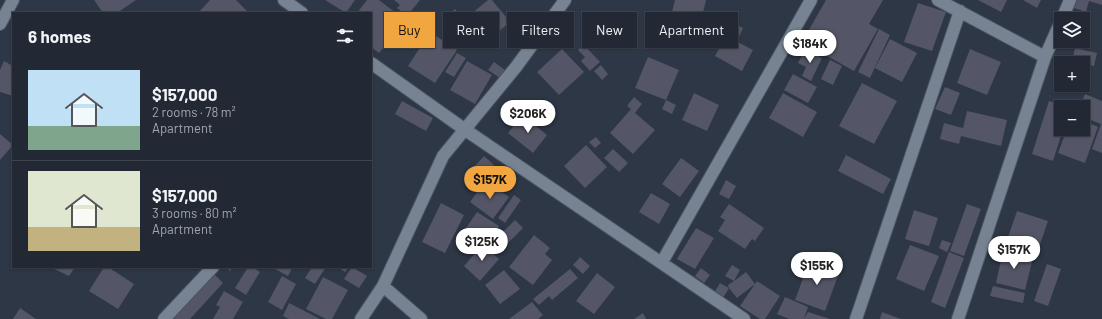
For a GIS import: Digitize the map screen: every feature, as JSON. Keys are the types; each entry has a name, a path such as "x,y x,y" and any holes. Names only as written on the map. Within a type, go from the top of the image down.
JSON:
{"street":[{"path":"0,24 13,0"},
{"path":"284,0 301,12"},
{"path":"361,319 383,286 443,156 516,67 566,0"},
{"path":"662,262 811,0"},
{"path":"938,0 1045,57"},
{"path":"1065,12 1070,0"},
{"path":"856,319 960,11"},
{"path":"958,319 1045,57 1054,36"},
{"path":"372,64 464,129 744,319"},
{"path":"164,319 212,268"},
{"path":"383,286 421,319"}],"building":[{"path":"94,0 136,0 118,12 102,12"},
{"path":"210,0 236,0 248,12 199,12"},
{"path":"325,0 355,0 347,12"},
{"path":"367,0 379,0 395,12 384,12 384,47 379,53 372,48 372,12 358,12"},
{"path":"394,0 420,0 410,12 402,12 397,8 400,5"},
{"path":"488,0 492,0 507,18 507,25 499,31 499,12 473,12"},
{"path":"675,0 706,0 703,12 672,12"},
{"path":"826,0 883,0 869,24 878,29 854,71 802,42"},
{"path":"978,0 1007,0 1001,12"},
{"path":"1023,0 1041,0 1037,8"},
{"path":"1077,0 1102,0 1102,5 1089,1 1086,12 1074,8"},
{"path":"918,3 946,12 932,51 904,42"},
{"path":"738,26 743,28 738,39"},
{"path":"879,29 890,35 870,78 858,72"},
{"path":"435,35 443,41 443,48 454,48 457,50 435,83 408,66 420,48 435,48"},
{"path":"890,39 917,53 902,82 875,68"},
{"path":"738,42 753,50 742,71 715,56 719,48 738,48"},
{"path":"582,47 582,48 587,48 600,62 590,71 581,61 585,57 578,50"},
{"path":"1075,48 1097,53 1094,66 1090,65 1090,56 1073,56"},
{"path":"562,49 584,72 559,95 537,72"},
{"path":"970,49 1001,62 987,95 957,83"},
{"path":"805,50 822,58 811,81 802,76 806,67 798,63"},
{"path":"457,53 466,58 454,77 445,72"},
{"path":"648,57 679,70 666,100 635,88"},
{"path":"830,60 842,66 833,85 821,79"},
{"path":"4,61 12,65 12,96 0,92 0,70"},
{"path":"467,61 492,75 475,104 450,90"},
{"path":"494,62 505,70 500,78 488,70"},
{"path":"601,65 608,74 602,80 594,71"},
{"path":"793,74 817,87 808,103 784,90"},
{"path":"862,83 897,101 874,144 839,126"},
{"path":"945,87 960,93 951,115 935,109"},
{"path":"694,93 719,105 707,131 682,120"},
{"path":"783,93 817,112 803,137 769,118"},
{"path":"1085,94 1102,101 1102,153 1092,149 1101,124 1090,120 1090,100 1083,100"},
{"path":"634,97 642,104 635,113 655,130 633,154 610,133 631,109 627,106"},
{"path":"666,100 676,105 672,114 662,109"},
{"path":"402,101 433,118 426,131 395,114"},
{"path":"1049,101 1054,103 1054,136 1061,136 1053,161 1032,154"},
{"path":"967,111 1007,120 1001,146 961,136 959,144 940,139 944,123 963,128"},
{"path":"522,115 547,135 533,153 508,133"},
{"path":"1090,124 1098,127 1085,163 1058,153 1064,136 1090,136"},
{"path":"0,134 12,144 12,146 0,160"},
{"path":"596,137 601,143 595,148 589,142"},
{"path":"586,145 607,167 585,188 564,166"},
{"path":"613,149 628,163 619,172 604,158"},
{"path":"846,155 891,179 883,194 838,171"},
{"path":"484,156 494,165 474,187 464,178"},
{"path":"681,158 699,171 680,197 662,184"},
{"path":"486,180 509,197 493,219 470,202"},
{"path":"726,180 736,186 729,199 719,194"},
{"path":"651,193 670,204 659,224 639,212"},
{"path":"514,195 521,200 505,223 498,218"},
{"path":"441,203 464,215 445,253 422,242"},
{"path":"729,204 764,228 755,241 752,239 745,249 718,231 725,220 720,217"},
{"path":"967,204 981,209 964,256 950,251"},
{"path":"914,210 938,218 929,246 905,239"},
{"path":"1017,211 1048,221 1037,253 1006,243"},
{"path":"477,212 499,226 489,243 466,228"},
{"path":"515,220 523,228 499,252 491,244"},
{"path":"696,228 714,238 695,269 677,259"},
{"path":"534,235 550,248 545,254 552,260 533,285 509,267"},
{"path":"942,240 951,243 947,252 939,248"},
{"path":"483,244 499,259 480,281 464,266"},
{"path":"910,245 939,256 924,291 896,279"},
{"path":"1003,251 1033,258 1025,290 996,283"},
{"path":"949,252 964,258 945,308 931,302"},
{"path":"580,257 590,266 583,274 573,265"},
{"path":"809,262 839,273 825,311 795,300"},
{"path":"1047,264 1061,269 1048,306 1034,301"},
{"path":"732,265 740,270 734,281 725,276"},
{"path":"52,268 74,268 69,276"},
{"path":"103,268 110,268 134,284 118,309 89,291"},
{"path":"247,268 254,268 260,272 246,295 235,288"},
{"path":"273,268 292,268 288,276"},
{"path":"311,268 325,268 315,284 305,278"},
{"path":"339,268 348,268 345,272"},
{"path":"351,268 367,276 359,288 344,279"},
{"path":"701,268 710,275 704,283 695,276"},
{"path":"570,269 578,278 552,300 549,296 539,305 533,299"},
{"path":"504,270 520,289 500,304 485,285"},
{"path":"746,272 755,284 737,298 728,285"},
{"path":"213,273 223,283 190,319 175,319 173,317"},
{"path":"597,273 615,287 594,314 576,301"},
{"path":"282,276 296,284 282,310 268,302"},
{"path":"323,277 348,290 332,319 326,319 306,309"},
{"path":"757,281 780,296 765,319 760,319 740,306"},
{"path":"720,283 729,288 723,298 714,293"},
{"path":"993,286 1025,293 1023,303 990,296"},
{"path":"224,291 243,302 233,319 213,319 220,307 216,305"},
{"path":"785,297 808,307 804,319 789,319 777,314"},
{"path":"532,302 543,315 538,319 509,319"},
{"path":"289,303 320,319 289,319 283,316"},
{"path":"20,308 36,319 13,319"},
{"path":"808,312 830,319 804,319"},
{"path":"882,312 901,319 880,319"},
{"path":"643,313 646,319 634,319"}]}
